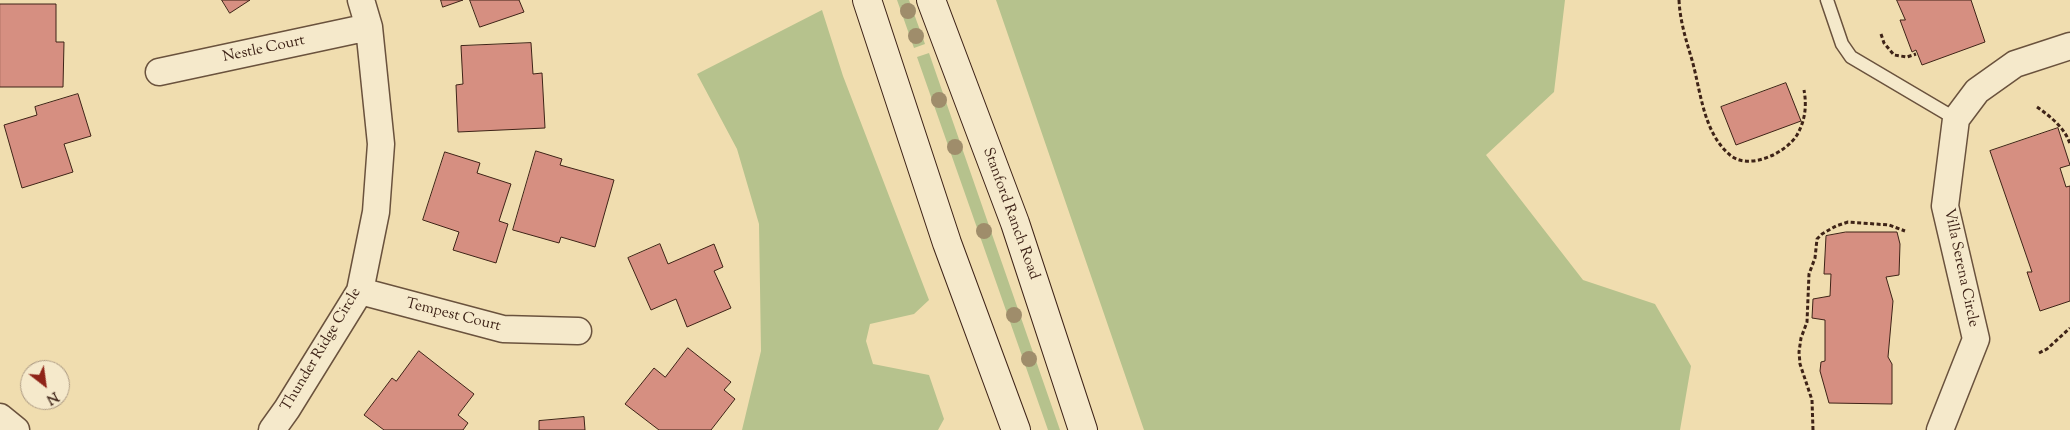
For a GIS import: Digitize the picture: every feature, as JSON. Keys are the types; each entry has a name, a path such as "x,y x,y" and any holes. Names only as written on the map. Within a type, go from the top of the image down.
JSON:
{"main road":[{"path":"867,0 947,243 1016,430"},
{"name":"Stanford Ranch Road","path":"931,0 1015,223 1083,430"}],"street":[{"name":"Thunder Ridge Circle","path":"272,430 360,292 376,212 381,144 368,27 361,0"},
{"name":"Nestle Court","path":"159,72 368,27"},
{"name":"Villa Serena Circle","path":"1940,430 1976,340 1945,206 1956,119 1976,91 2015,64 2070,46"},
{"name":"Tempest Court","path":"360,292 503,330 578,331"},
{"path":"0,417 16,430"}],"lane":[{"path":"1826,0 1842,44 1852,57 1956,119"}],"path":[{"path":"1679,0 1685,36 1702,105 1714,132 1732,156 1748,161 1760,160 1786,147 1796,136 1803,121 1806,103 1804,90"},
{"path":"1881,34 1884,43 1894,55 1907,57 1916,54"},
{"path":"2037,108 2051,117 2067,135 2070,144"},
{"path":"1813,430 1812,400 1800,364 1799,352 1801,338 1807,322 1809,274 1815,258 1817,239 1836,226 1848,222 1889,226 1905,231"},
{"path":"2039,353 2047,349 2070,328"}],"green space":[{"path":"897,0 909,0 925,44 914,48"},
{"path":"996,0 1565,0 1554,92 1486,155 1583,280 1655,304 1691,366 1680,430 1144,430"},
{"path":"822,10 843,76 929,300 914,314 870,324 866,341 873,364 929,375 944,419 938,430 742,430 761,351 759,224 737,149 697,74"},
{"path":"929,53 1060,430 1048,430 917,57"}],"building":[{"path":"222,0 250,0 230,13"},
{"path":"441,0 463,0 443,7"},
{"path":"470,0 519,0 524,12 480,27"},
{"path":"1897,0 1971,0 1985,42 1922,65 1916,50 1912,52 1900,20 1905,20"},
{"path":"0,4 56,4 56,42 64,42 63,87 0,87"},
{"path":"531,43 533,74 542,73 545,128 458,132 456,85 463,84 461,46"},
{"path":"1786,83 1801,121 1736,145 1721,107"},
{"path":"78,94 91,136 64,144 73,172 22,188 4,125 37,115 35,107"},
{"path":"2058,128 2070,165 2060,168 2066,187 2070,186 2070,301 2040,311 2027,272 2032,272 1990,151"},
{"path":"536,151 562,159 560,165 614,180 595,247 561,237 559,243 513,230"},
{"path":"445,152 480,163 477,173 511,184 499,221 508,224 496,263 453,250 459,232 423,220"},
{"path":"1846,232 1897,232 1900,244 1899,275 1886,277 1893,301 1888,357 1892,364 1892,404 1829,403 1820,371 1821,362 1825,361 1825,320 1812,318 1813,299 1830,296 1831,274 1824,274 1826,236"},
{"path":"660,244 668,264 714,244 723,267 714,271 731,308 687,327 676,299 651,310 628,258"},
{"path":"688,348 731,382 724,390 735,399 711,430 659,430 625,404 654,368 665,377"},
{"path":"419,351 474,394 458,415 468,423 463,430 384,430 364,415 392,378 396,381"},
{"path":"584,417 585,430 539,430 539,421"}]}
